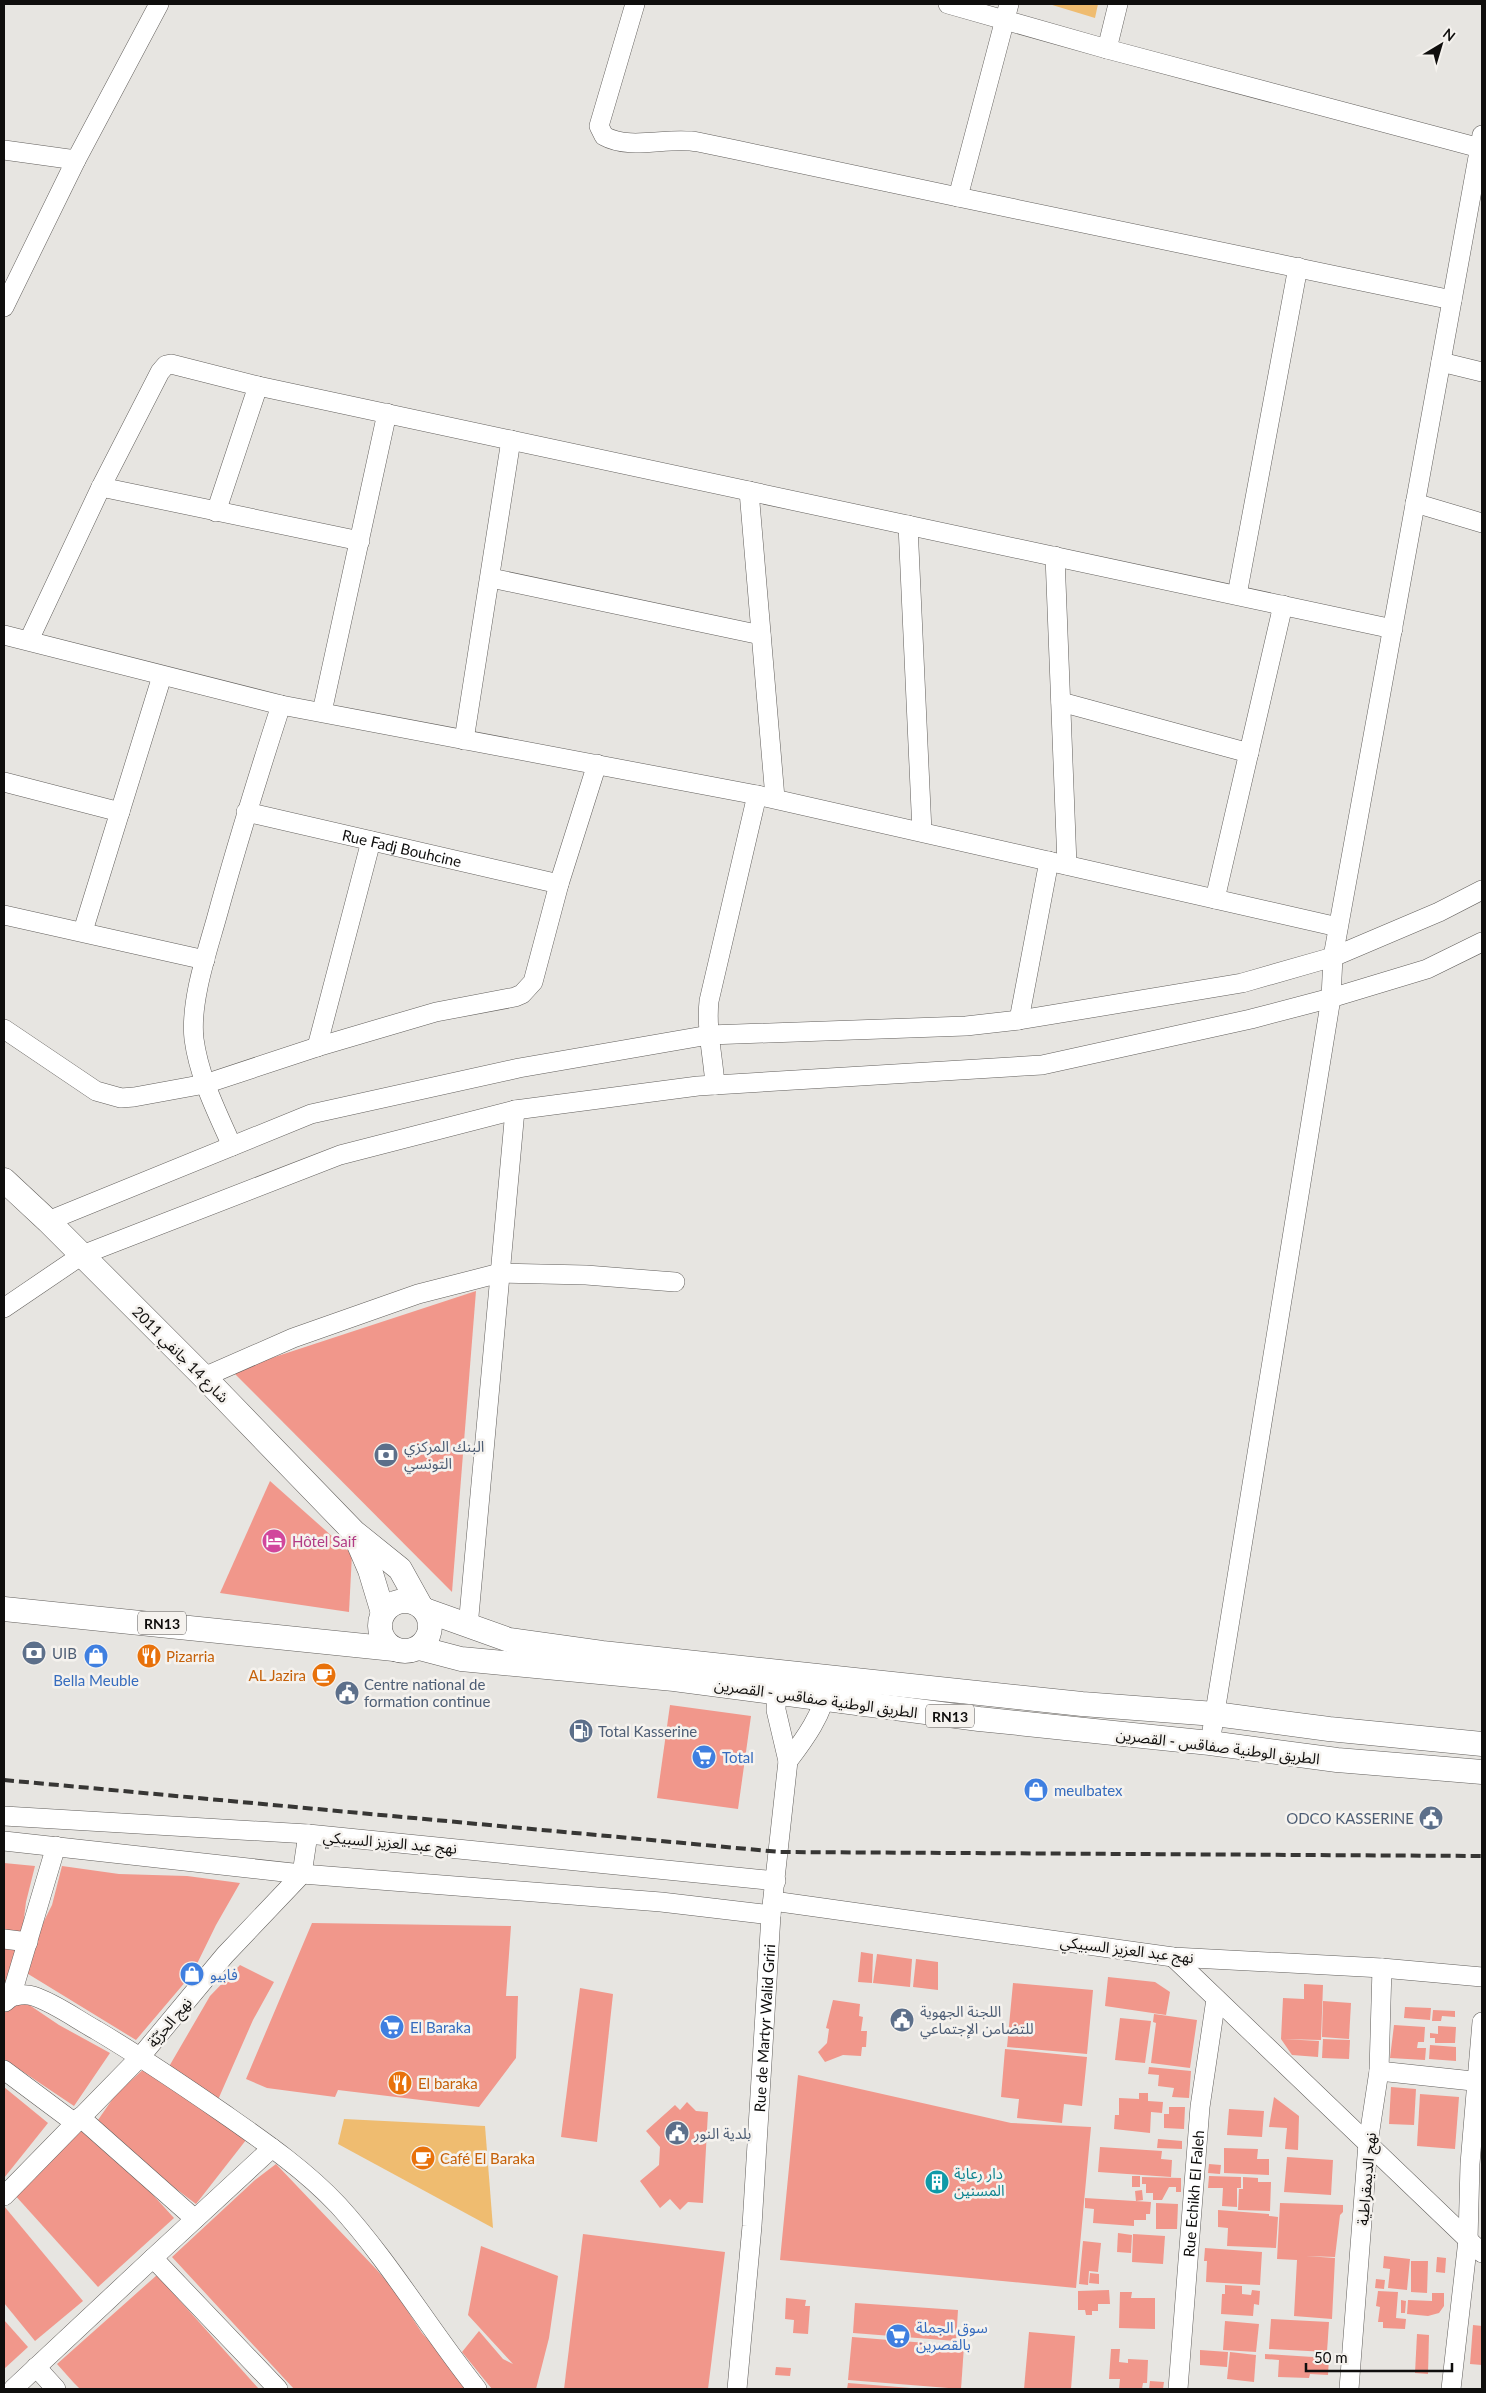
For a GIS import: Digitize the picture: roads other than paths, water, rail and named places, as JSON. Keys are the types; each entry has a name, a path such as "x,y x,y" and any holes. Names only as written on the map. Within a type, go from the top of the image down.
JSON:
{"main road":[{"name":"شارع 14 جانفي 2011","path":"4,1180 48,1221 204,1377 354,1532 400,1569 423,1608"},
{"name":"شارع 14 جانفي 2011","path":"354,1532 370,1570 382,1617"},
{"name":"RN13","path":"319,1640 358,1633 382,1617 395,1602 404,1600 423,1608"},
{"name":"الطريق الوطنية صفاقس - القصرين","path":"423,1608 509,1640 602,1653 776,1683"},
{"path":"419,1648 429,1635 431,1626 423,1608"},
{"name":"RN13","path":"4,1609 411,1651 419,1648"},
{"path":"382,1617 382,1637 394,1649"},
{"name":"الطريق الوطنية صفاقس - القصرين","path":"419,1648 461,1659 827,1688 1215,1714 1482,1744"},
{"name":"الطريق الوطنية صفاقس - القصرين","path":"827,1688 1043,1727 1210,1743 1337,1760 1482,1772"}],"street":[{"path":"4,307 76,160 159,4"},
{"path":"636,4 599,126 604,136 615,140 634,142 697,142 1452,300"},
{"path":"948,4 1007,12 1107,49 1481,142 1338,927 1333,957 1331,998 1210,1743"},
{"path":"1107,49 1118,4"},
{"path":"958,198 1007,12"},
{"path":"4,150 76,160"},
{"path":"1237,595 1298,267"},
{"path":"1441,362 1482,372"},
{"path":"30,640 101,487 166,365 178,364 258,386 1393,629"},
{"path":"216,512 258,386"},
{"path":"322,712 360,542 386,413"},
{"path":"464,740 491,578 511,440"},
{"path":"101,487 360,542"},
{"path":"714,1085 713,1057 707,1020 709,1001 728,914 766,796 761,635 749,491"},
{"path":"1415,503 1482,523"},
{"path":"908,525 922,832"},
{"path":"1019,1020 1058,863 1061,702 1055,556"},
{"path":"491,578 761,635"},
{"path":"1215,899 1283,605"},
{"path":"4,635 30,640 162,676 281,705 766,796 1338,927"},
{"path":"83,931 162,676"},
{"path":"1061,702 1249,753"},
{"path":"232,1146 205,1084 194,1037 195,1010 205,960 246,812 281,705"},
{"path":"4,1029 85,1084 107,1095 134,1097 205,1084 317,1047 436,1012 522,994 533,982 559,884 597,764"},
{"path":"4,782 120,812"},
{"name":"Rue Fadj Bouhcine","path":"246,812 559,884"},
{"path":"317,1047 371,841"},
{"path":"48,1221 311,1114 519,1068 709,1035 966,1026 1019,1020 1242,983 1333,957 1439,912 1482,890"},
{"path":"4,915 83,931 205,960"},
{"path":"4,1308 82,1255 340,1155 515,1110 714,1085 1042,1065 1251,1019 1331,998 1427,969 1482,942"},
{"path":"468,1626 515,1110"},
{"path":"204,1377 302,1335 418,1294 500,1273 586,1275 675,1282"},
{"path":"776,1683 779,1731 788,1761"},
{"name":"Rue de Martyr Walid Griri","path":"737,2389 752,2226 772,1908 788,1761 799,1746 827,1688"},
{"name":"نهج عبد العزيز السبيكي","path":"4,1816 308,1834 776,1881"},
{"path":"302,1874 308,1834"},
{"name":"نهج عبد العزيز السبيكي","path":"4,1841 302,1874 661,1902 772,1908 1173,1957 1382,1968 1482,1977"},
{"path":"6,1999 28,1942 56,1846"},
{"name":"نهج الحرّيّة","path":"4,2196 140,2056 225,1956 302,1874"},
{"path":"4,1939 28,1942"},
{"path":"1173,1957 1475,2246"},
{"name":"نهج الديمقراطية","path":"1349,2389 1368,2143 1379,2071 1382,1968"},
{"path":"6,1999 18,1994 33,1996 140,2056 272,2148 326,2194 378,2252 441,2344 477,2389"},
{"name":"Rue Echikh El Faleh","path":"1178,2389 1200,2107 1216,1999"},
{"path":"1451,2389 1475,2246 1470,2164 1479,2082 1482,2022"},
{"path":"4,2070 78,2120 195,2219"},
{"path":"1379,2071 1479,2082"},
{"path":"13,2389 272,2148"},
{"path":"153,2258 278,2389"},
{"path":"36,2367 56,2389"}],"railway":[{"path":"4,1780 780,1852 1482,1856"}],"place":[{"name":"البنك المركزي التونسي","path":"386,1455"},
{"name":"Hôtel Saif","path":"274,1541"},
{"name":"UIB","path":"34,1653"},
{"name":"Bella Meuble","path":"96,1656"},
{"name":"Pizarria","path":"149,1656"},
{"name":"AL Jazira","path":"324,1675"},
{"name":"Centre national de formation continue","path":"347,1693"},
{"name":"Total Kasserine","path":"581,1731"},
{"name":"Total","path":"704,1757"},
{"name":"meulbatex","path":"1036,1790"},
{"name":"ODCO KASSERINE","path":"1431,1818"},
{"name":"فابيو","path":"192,1974"},
{"name":"اللجنة الجهوية للتضامن الإجتماعي","path":"902,2020"},
{"name":"El Baraka","path":"392,2027"},
{"name":"El baraka","path":"400,2083"},
{"name":"بلدية النور","path":"677,2133"},
{"name":"Café El Baraka","path":"423,2158"},
{"name":"دار رعاية المسنين","path":"937,2182"},
{"name":"سوق الجملة بالقصرين","path":"898,2336"}]}
